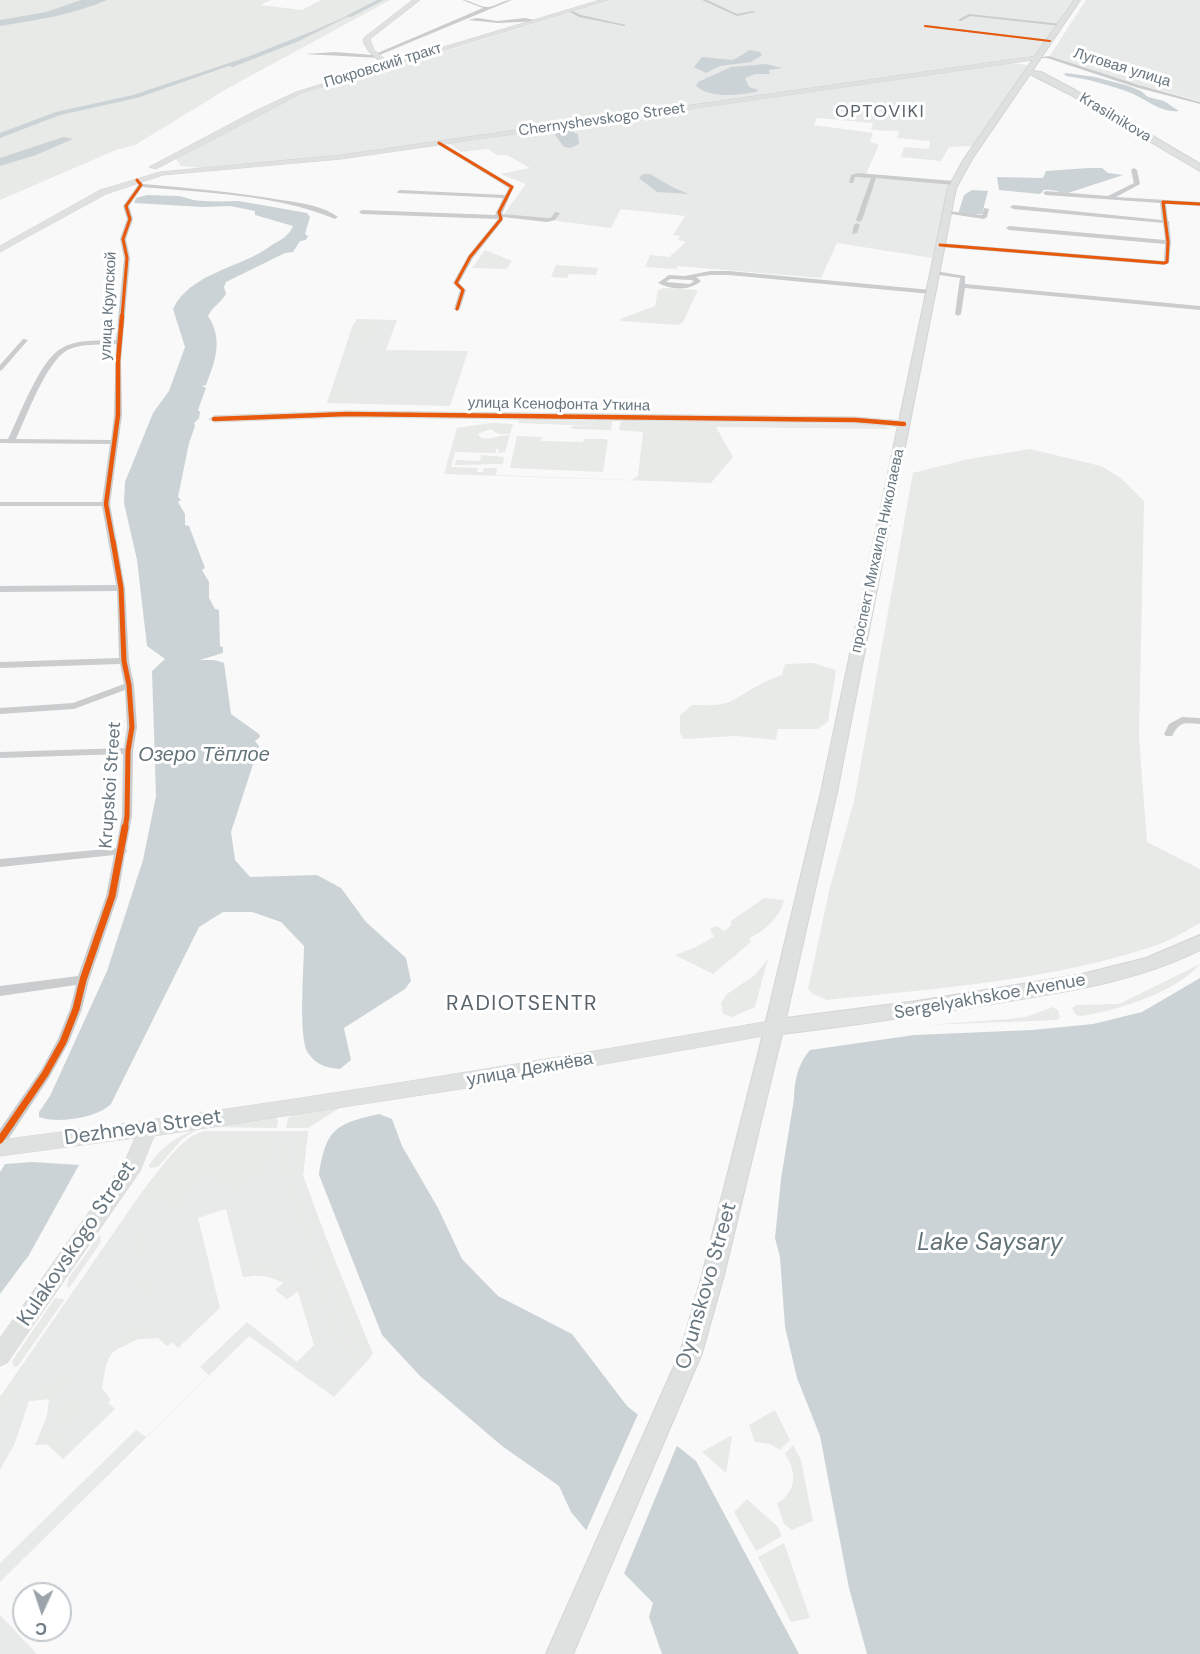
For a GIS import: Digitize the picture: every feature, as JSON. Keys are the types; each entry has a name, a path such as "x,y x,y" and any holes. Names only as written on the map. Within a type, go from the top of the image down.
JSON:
{"main road":[{"path":"388,65 367,46 367,38 417,0"},
{"name":"Покровский тракт","path":"167,167 282,100 388,65 573,12 606,0"},
{"name":"проспект Михаила Николаева","path":"775,1028 829,792 954,183 1077,0"},
{"name":"Chernyshevskogo Street","path":"167,167 196,169 323,159 1038,58"},
{"name":"Krasilnikova","path":"1028,72 1038,74 1072,92 1200,168"},
{"path":"151,168 149,172 167,167"},
{"path":"0,249 151,168 167,167"},
{"path":"116,186 139,183 167,167"},
{"name":"улица Ксенофонта Уткина","path":"214,419 362,414 856,420 904,424"},
{"name":"Sergelyakhskoe Avenue","path":"775,1028 910,1011 1074,984 1119,974 1157,961 1200,942"},
{"name":"улица Дежнёва","path":"148,1129 474,1080 744,1031 775,1028"},
{"name":"Oyunskovo Street","path":"564,1644 691,1353 775,1028"},
{"name":"Dezhneva Street","path":"0,1148 148,1129"},
{"name":"Kulakovskogo Street","path":"0,1356 133,1165 148,1129"}],"street":[{"path":"465,0 487,8"},
{"path":"307,54 376,56 510,0"},
{"path":"704,0 737,15 753,12"},
{"path":"582,21 573,18 573,12 624,25"},
{"path":"960,20 969,15 1061,25"},
{"path":"456,21 480,18 497,22 520,18 537,21"},
{"path":"925,26 1050,41"},
{"name":"Луговая улица","path":"1038,58 1047,57 1137,86 1200,103"},
{"path":"439,143 512,187 484,242 471,257 456,283 463,291 457,309"},
{"path":"1109,198 1137,184 1134,170"},
{"path":"851,182 855,175 954,183"},
{"path":"855,233 874,176"},
{"path":"139,183 194,188 321,208 335,217"},
{"name":"улица Крупской","path":"114,442 118,415 120,342 127,258 123,239 130,219 126,206 139,183"},
{"path":"400,192 507,197"},
{"path":"1046,194 1200,204"},
{"path":"940,245 1164,263 1167,262 1168,242 1163,202"},
{"path":"1013,207 1167,222"},
{"path":"947,213 984,217 986,209"},
{"path":"362,212 499,216 548,220 554,219 557,213"},
{"path":"1009,228 1168,242"},
{"path":"687,278 729,273 931,292"},
{"path":"935,273 963,277 958,314"},
{"path":"698,280 669,277 661,283 670,286 691,286 707,274"},
{"path":"963,286 1200,308"},
{"path":"0,369 25,340"},
{"path":"11,441 44,371 60,352 73,347 120,342"},
{"path":"0,441 114,442"},
{"name":"Krupskoi Street","path":"0,1140 45,1074 63,1042 76,1009 83,980 112,896 122,851 127,816 128,752 132,727 129,685 124,661 121,588 106,504 114,442"},
{"path":"0,504 106,504"},
{"path":"0,589 121,588"},
{"path":"0,665 124,661"},
{"path":"0,711 74,706 129,685"},
{"path":"1169,734 1172,726 1182,720 1200,721"},
{"path":"0,755 128,752"},
{"path":"0,863 122,851"},
{"path":"0,991 83,980"}],"shaded area":[{"path":"0,0 271,0 260,5 302,10 321,0 390,0 230,87 135,145 116,150 0,200"},
{"path":"612,0 1072,0 1035,56 343,156 202,168 181,166 176,159 290,98"},
{"path":"1086,0 1200,0 1200,101 1049,57"},
{"path":"1011,63 1028,65 974,146 949,147 941,161 901,157 904,147 929,149 930,141 897,138 899,131 871,130 873,123 817,118 814,125 873,133 870,142 879,145 866,174 950,182 932,258 837,243 821,278 678,266 676,269 645,267 650,255 669,257 684,244 685,241 678,240 680,236 673,235 685,216 621,209 611,228 504,214 526,184 500,174 530,168 507,155 497,155 488,149 461,152 450,144"},
{"path":"485,250 512,261 507,269 472,268"},
{"path":"556,265 598,268 596,275 569,274 567,278 551,277"},
{"path":"664,288 698,290 683,322 678,325 621,321 620,319 655,306 658,290"},
{"path":"357,319 397,320 386,350 468,351 450,406 327,403 352,327"},
{"path":"357,320 380,320 368,347 355,347 359,336 350,336"},
{"path":"334,386 347,386 342,394 347,395 349,386 359,386 353,403 327,403"},
{"path":"519,420 612,421 611,430 573,429 570,426 596,426 518,423"},
{"path":"623,421 867,424 892,429 716,427 733,457 711,483 444,474 457,428 491,423 513,424 510,434 499,434 490,429 478,434 481,438 510,435 505,452 498,453 499,449 496,449 496,453 455,452 451,467 478,468 477,472 483,472 484,468 497,468 496,475 631,480 638,476 643,432 619,430 620,423"},
{"path":"517,436 542,437 541,441 583,442 584,439 606,439 608,441 603,472 510,468"},
{"path":"1030,449 1101,466 1121,478 1144,501 1139,737 1147,842 1200,869 1200,923 1160,944 1078,967 953,987 827,1000 813,994 808,989 830,887 854,801 913,473 969,459"},
{"path":"481,455 504,457 503,464 455,465 456,460 480,461"},
{"path":"813,663 836,670 828,722 817,729 778,729 776,740 736,736 684,739 680,734 680,715 692,705 730,702 782,675 785,664"},
{"path":"764,898 784,900 776,917 766,928 749,938 751,942 713,974 675,955 714,937 710,929 716,926 725,931 731,925 731,921"},
{"path":"768,959 755,1007 732,1017 723,1014 721,1003 727,994 755,975"},
{"path":"1200,964 1177,983 1128,1005 1081,1016 1076,1015 1072,1008 1076,1005 1119,1004"},
{"path":"1053,1007 1058,1010 1060,1017 1058,1020 926,1025 1026,1017"},
{"path":"343,1106 308,1128 286,1128 288,1118 293,1114"},
{"path":"274,1117 278,1120 277,1128 209,1127"},
{"path":"198,1129 181,1140 158,1167 150,1168 149,1165 164,1148 183,1135"},
{"path":"205,1131 308,1131 303,1176 371,1357 334,1397 249,1336 0,1582 0,1563 136,1430 146,1437 209,1375 200,1367 247,1322 297,1362 314,1345 298,1291 287,1299 275,1290 284,1282 257,1275 243,1277 226,1209 198,1218 220,1308 178,1348 172,1342 167,1346 158,1338 138,1339 123,1345 112,1353 106,1364 102,1388 111,1400 108,1403 115,1409 63,1459 47,1444 35,1445 47,1416 49,1399 29,1401 15,1443 0,1470 0,1397 139,1196 181,1145 192,1136"},
{"path":"205,1131 276,1131 267,1172 236,1189 238,1198 234,1200 229,1189 222,1183 204,1182 189,1194 185,1204 186,1217 182,1218 180,1209 171,1209 139,1196 178,1148 196,1134"},
{"path":"288,1131 308,1131 303,1176 300,1177"},
{"path":"284,1137 295,1177 285,1181 278,1160"},
{"path":"304,1178 324,1235 318,1240 300,1179"},
{"path":"296,1181 314,1240 303,1242 286,1185"},
{"path":"141,1229 151,1267 115,1280 119,1274 141,1266 135,1237"},
{"path":"100,1234 101,1242 69,1288 68,1279"},
{"path":"328,1243 373,1354 370,1356 344,1336 318,1244"},
{"path":"315,1245 341,1338 361,1353 357,1363 333,1343 307,1248"},
{"path":"260,1263 293,1273 284,1283 264,1275 243,1277 241,1267"},
{"path":"152,1274 155,1294 149,1296 126,1283"},
{"path":"302,1283 322,1351 314,1344 298,1291 287,1299 285,1298"},
{"path":"55,1298 65,1299 18,1366 14,1367 12,1361"},
{"path":"140,1326 150,1327 171,1338 171,1342 167,1346 158,1338 138,1339 118,1349 112,1341 124,1332"},
{"path":"57,1376 67,1376 73,1382 49,1404 49,1399 29,1401 39,1389"},
{"path":"19,1378 19,1394 0,1417 0,1397 13,1379"},
{"path":"69,1396 82,1400 83,1413 70,1424 60,1424 54,1417 56,1407"},
{"path":"775,1410 790,1440 780,1450 770,1444 755,1442 749,1425"},
{"path":"49,1425 66,1436 63,1459 47,1444 35,1445"},
{"path":"732,1437 726,1473 702,1452"},
{"path":"793,1445 801,1460 813,1521 792,1530 784,1524 777,1503 788,1493 793,1481 792,1468 785,1454"},
{"path":"747,1499 778,1527 782,1536 756,1551 734,1512"},
{"path":"784,1543 810,1618 791,1622 758,1557"},
{"path":"0,1615 12,1628 12,1642 26,1642 37,1654 0,1654"}],"water":[{"path":"81,0 107,0 68,13 0,26 0,20 46,12"},
{"path":"365,8 299,41 233,67 227,65 313,31"},
{"path":"750,50 760,52 762,55 751,62 720,66 706,73 694,67 702,57 733,60"},
{"path":"766,64 783,68 769,70 770,74 755,74 745,78 749,87 758,90 756,92 733,95 717,94 709,93 696,86 698,82 731,67"},
{"path":"1064,74 1095,77 1129,86 1148,97 1164,101 1179,111 1160,108 1131,93 1066,76"},
{"path":"574,130 574,133 578,134 579,144 570,148 564,147 553,132"},
{"path":"63,137 73,139 36,155 0,166 0,158"},
{"path":"1102,168 1108,173 1123,175 1068,193 1044,190 1040,194 999,190 997,177 1043,178 1046,171"},
{"path":"643,174 650,174 689,194 657,192 639,178"},
{"path":"972,190 988,191 982,214 958,214 964,195"},
{"name":"Озеро Тёплое","path":"147,195 179,196 201,202 239,201 307,213 310,217 305,234 308,236 306,240 300,241 293,252 285,253 226,282 224,287 226,294 208,316 217,341 216,350 206,385 202,386 206,388 198,410 199,418 194,423 189,443 178,497 181,500 178,502 185,514 185,525 189,526 205,568 202,570 209,582 209,598 215,609 219,610 220,646 223,647 223,653 200,660 215,660 224,663 231,714 260,737 255,741 259,746 231,832 235,860 250,877 317,875 341,888 366,922 406,958 411,981 405,989 344,1028 351,1060 340,1069 326,1067 311,1057 305,1045 302,1018 304,946 281,922 252,912 223,912 199,927 111,1104 87,1116 56,1120 39,1117 39,1112 50,1096 107,971 143,860 156,796 152,671 165,659 147,646 137,560 124,503 125,482 153,413 169,391 185,347 173,309 191,287 216,272 257,254 289,233 293,226 255,215 255,211 230,206 203,207 134,203 136,198"},
{"name":"Lake Saysary","path":"1200,978 1200,1654 867,1654 849,1588 820,1436 797,1378 785,1327 780,1257 775,1238 795,1086 802,1061 810,1050 914,1035 1032,1030 1093,1024 1142,1012"},
{"path":"379,1114 392,1119 402,1146 438,1208 462,1259 498,1296 572,1334 627,1406 696,1461 799,1654 662,1654 649,1617 653,1603 612,1561 571,1512 559,1486 502,1446 420,1376 382,1335 319,1175 325,1147 335,1131 352,1121"},
{"path":"33,1162 79,1165 29,1255 0,1294 0,1172 5,1164"}],"pier":[{"path":"639,1412 678,1443 623,1576 585,1533"}],"waterway":[{"path":"349,16 381,0"},
{"path":"0,136 58,113 135,97 246,59"},
{"path":"187,201 224,203"}],"cycle path":[{"path":"925,26 1050,41"},
{"path":"439,143 512,187 499,212 501,219 470,257 456,283 463,290 457,309"},
{"path":"0,1140 45,1074 63,1042 76,1009 83,980 112,896 127,816 128,751 132,727 129,685 124,661 121,588 106,504 118,415 118,361 127,258 123,239 130,219 126,206 141,185 137,180"},
{"path":"940,245 1164,263 1167,262 1168,242 1163,202 1200,204"},
{"path":"214,419 347,414 856,420 904,424"}],"district":[{"name":"OPTOVIKI","path":"880,112"},
{"name":"RADIOTSENTR","path":"522,1004"}]}
